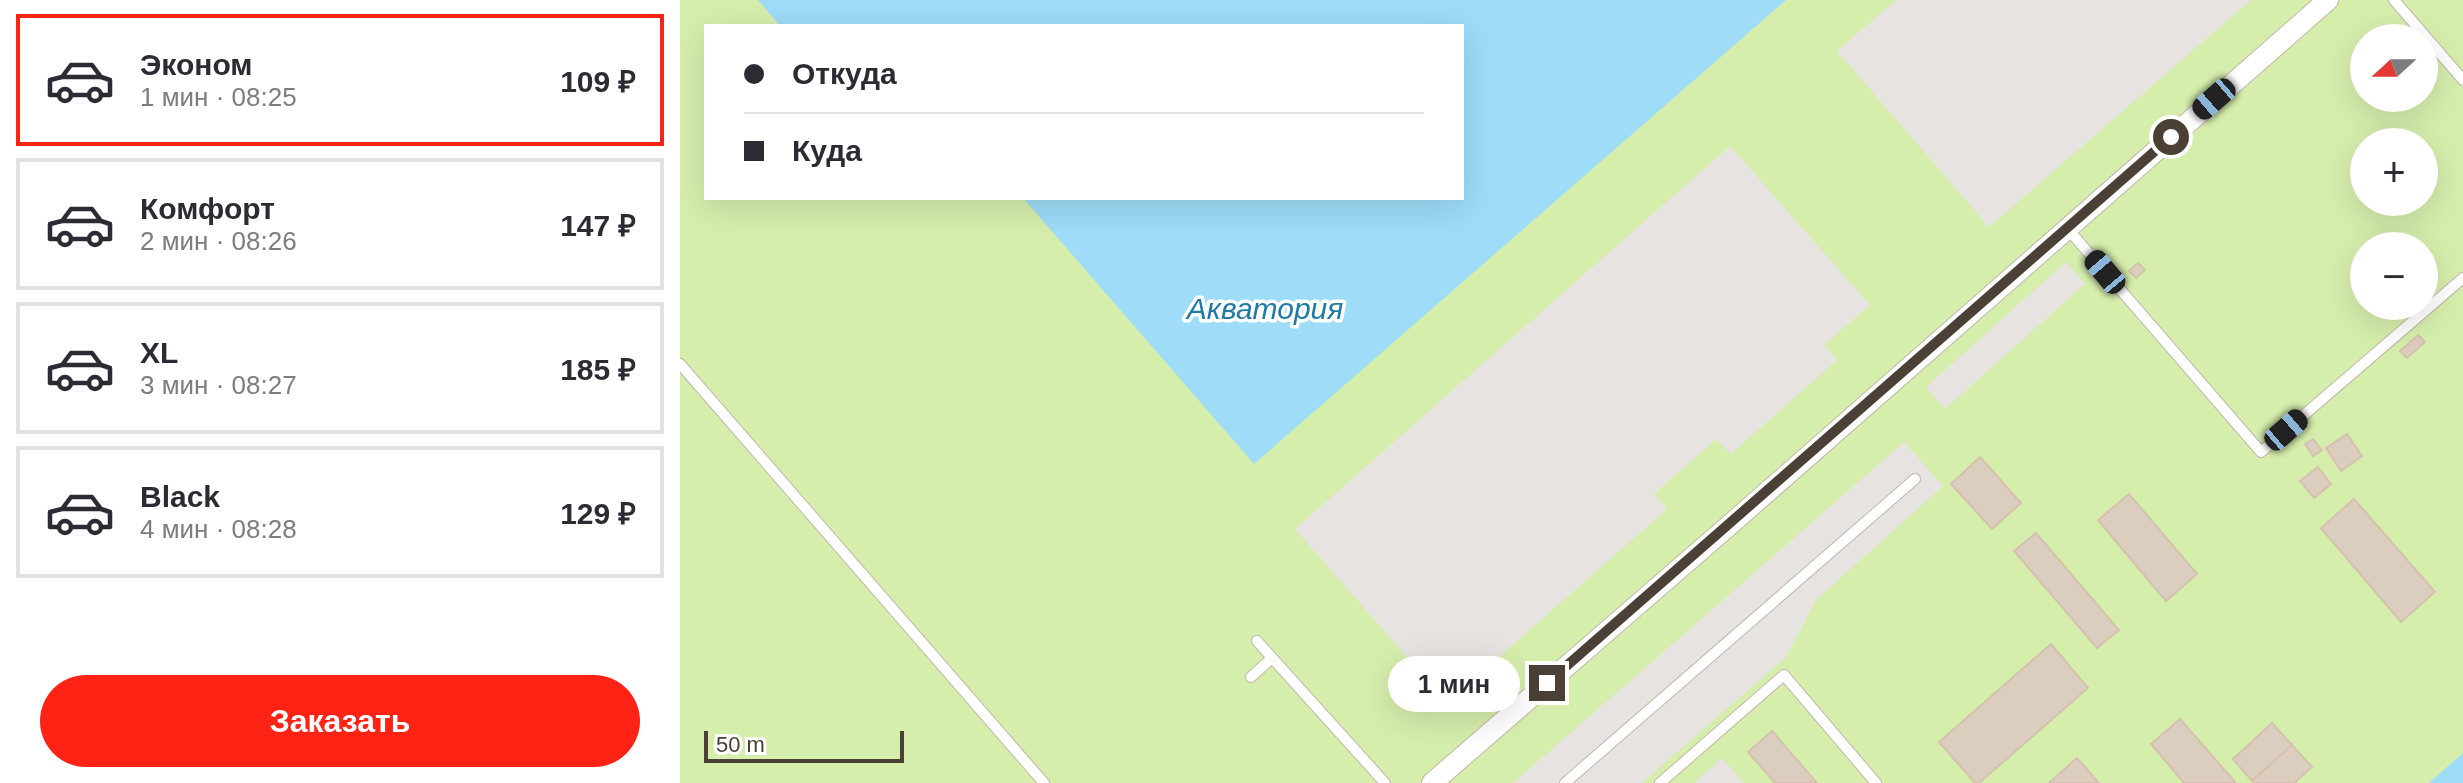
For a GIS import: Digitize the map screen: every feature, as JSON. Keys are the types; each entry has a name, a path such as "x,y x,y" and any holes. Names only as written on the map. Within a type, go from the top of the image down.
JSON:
{"street":[{"path":"1432,783 2328,0"}],"lane":[{"path":"2394,0 2463,80"},
{"path":"2067,228 2261,452 2463,278"},
{"path":"680,364 1044,783"},
{"path":"1565,783 1915,479"},
{"path":"1257,641 1385,783"},
{"path":"1251,677 1272,658"},
{"path":"1660,783 1784,675 1876,783"}],"green space":[{"path":"680,0 2463,0 2463,783 680,783"}],"shaded area":[{"path":"1896,0 2251,0 1989,227 1837,51"},
{"path":"1730,146 1870,305 1824,345 1837,360 1731,454 1716,439 1654,494 1667,509 1447,703 1295,529"},
{"path":"2066,262 2085,284 1945,409 1926,387"},
{"path":"1904,442 1943,486 1816,600 1786,657 1642,783 1513,783"},
{"path":"1722,758 1744,783 1694,783"}],"water":[{"name":"Акватория","path":"758,0 1786,0 1254,464 1025,200 1464,200 1464,24 778,24"},
{"path":"2463,753 2463,783 2429,783"}],"building":[{"path":"2138,263 2145,270 2136,278 2129,271"},
{"path":"2418,335 2425,342 2407,358 2400,351"},
{"path":"2347,434 2362,456 2341,471 2326,448"},
{"path":"2313,439 2322,450 2313,456 2305,444"},
{"path":"1980,457 2021,503 1992,529 1951,484"},
{"path":"2318,467 2331,484 2314,498 2300,481"},
{"path":"2129,494 2197,574 2166,601 2098,520"},
{"path":"2354,499 2435,592 2401,622 2321,528"},
{"path":"2036,533 2119,630 2097,648 2014,551"},
{"path":"2051,644 2088,688 1979,783 1975,783 1939,742"},
{"path":"2180,719 2236,783 2184,783 2151,744"},
{"path":"2272,723 2292,745 2252,781 2233,759"},
{"path":"1772,731 1817,783 1775,783 1748,752"},
{"path":"2292,745 2312,767 2294,783 2252,781"},
{"path":"2077,758 2099,783 2049,783"}],"route":[{"path":"1547,683 2171,137"}]}
